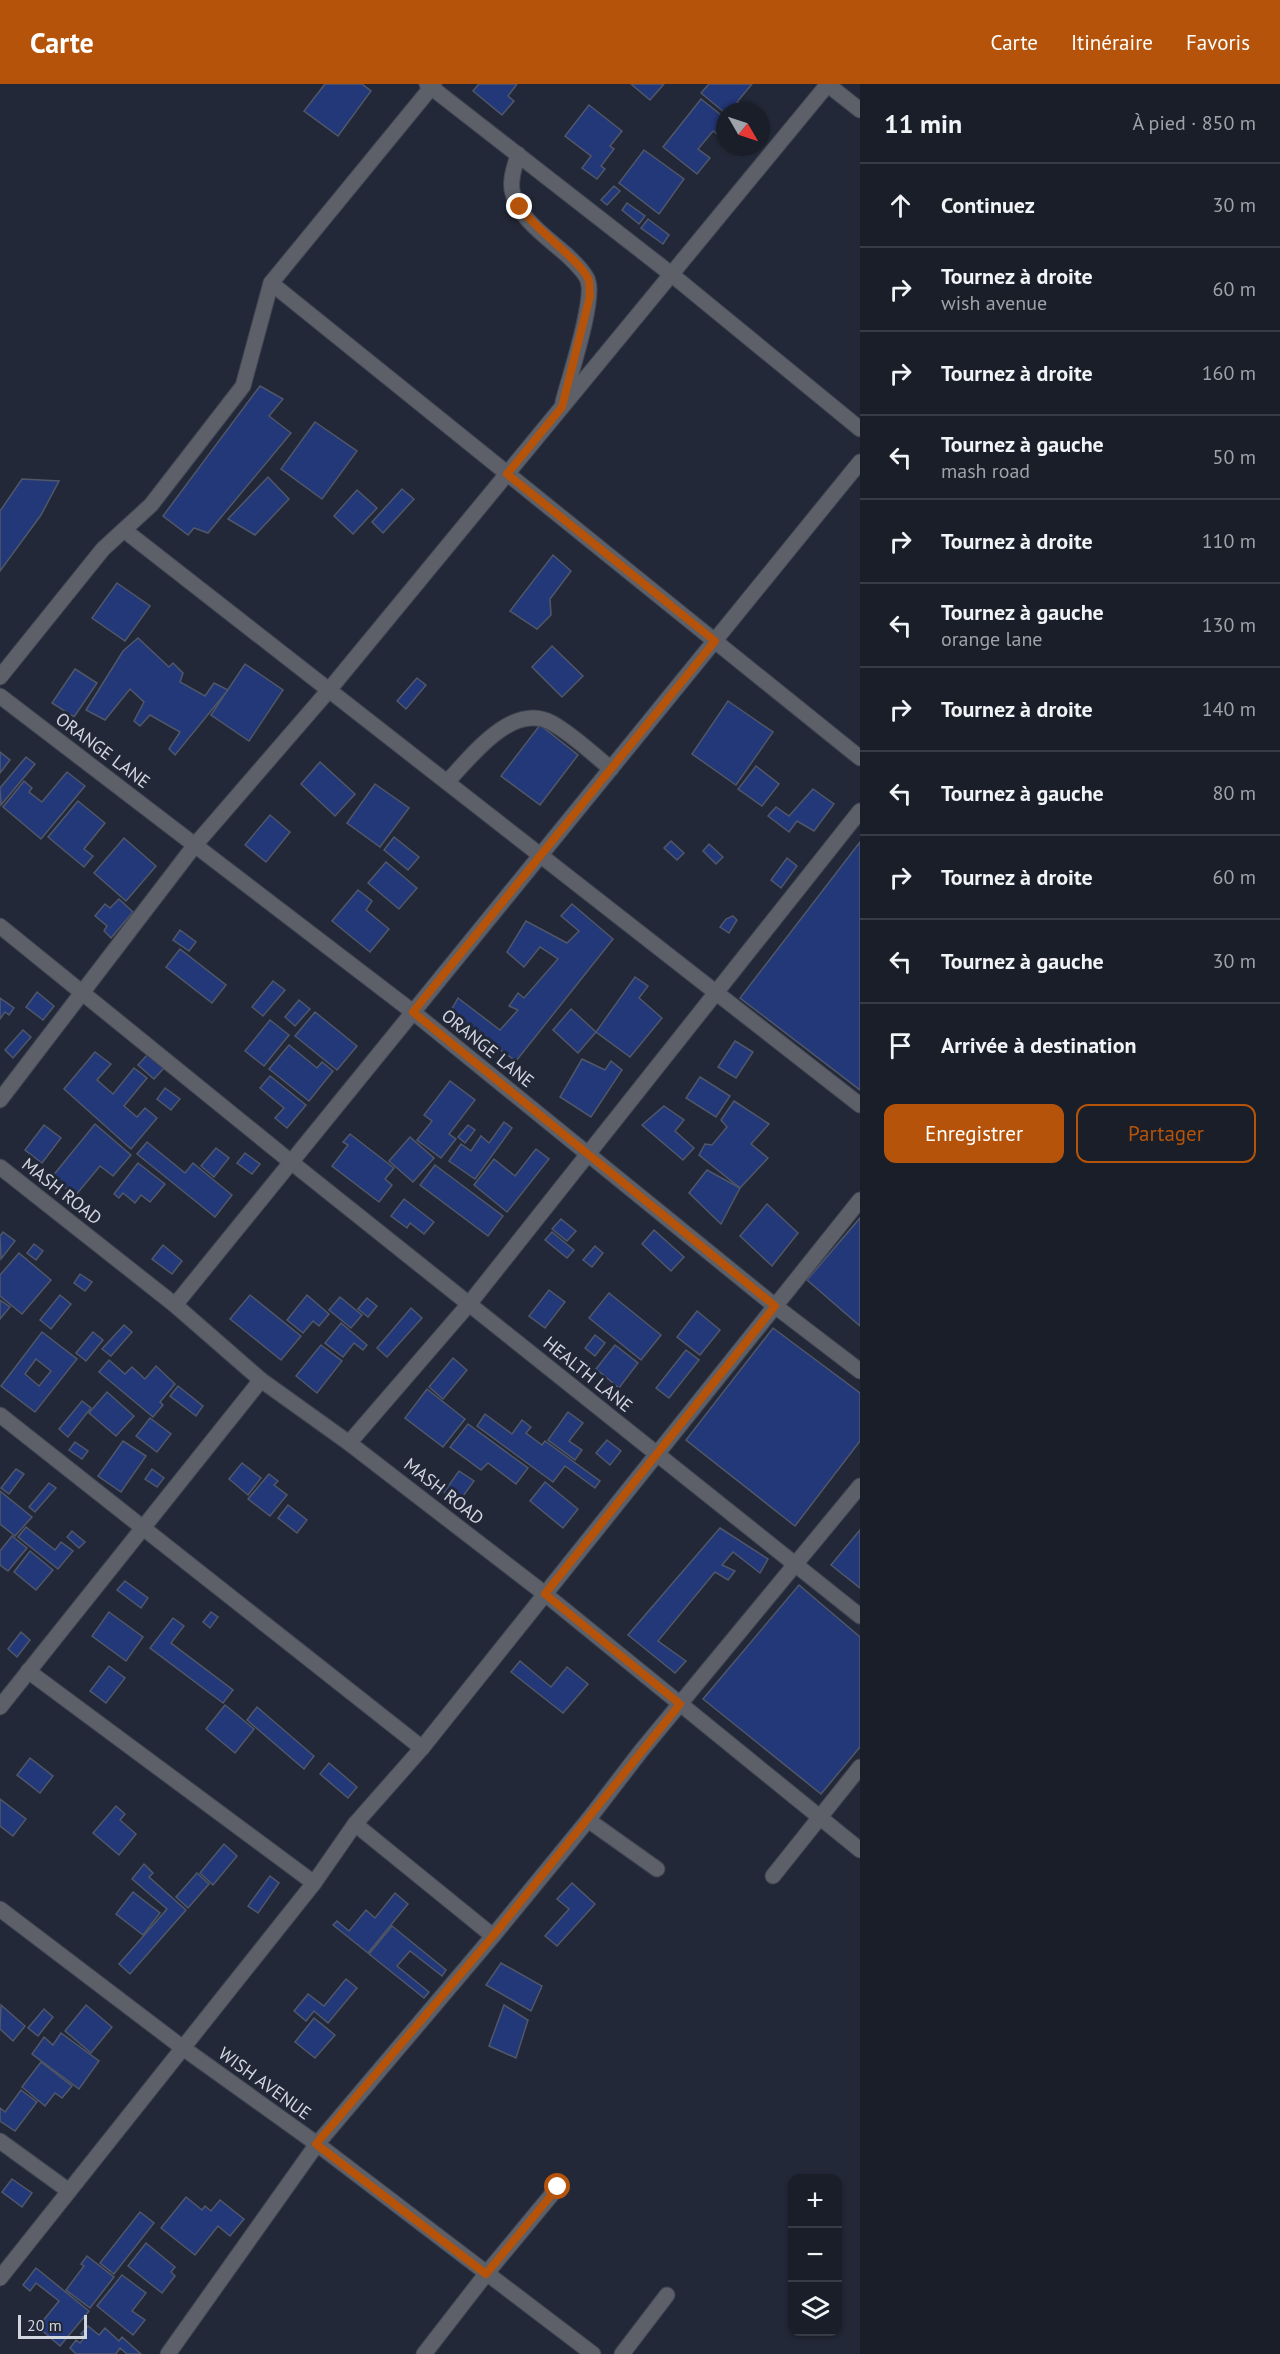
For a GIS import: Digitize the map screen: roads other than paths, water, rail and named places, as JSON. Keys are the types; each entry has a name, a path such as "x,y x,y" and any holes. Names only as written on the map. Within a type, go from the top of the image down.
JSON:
{"street":[{"path":"0,1100 195,845 329,690 827,84 860,110"},
{"path":"0,677 103,549 151,505 243,386 271,283 431,85 671,274 860,429"},
{"path":"518,154 512,178 512,191 520,207 529,221 573,261 588,280 590,296 562,407"},
{"path":"271,283 860,758"},
{"path":"175,1305 860,462"},
{"path":"124,530 860,1106"},
{"name":"ORANGE LANE","path":"0,696 413,1012 775,1306 860,1371"},
{"path":"447,782 495,734 512,721 528,717 550,722 611,769"},
{"path":"349,1443 469,1304 860,811"},
{"name":"HEALTH LANE","path":"0,926 291,1162 860,1616"},
{"name":"MASH ROAD","path":"0,1167 175,1305 261,1380 349,1443 545,1594 860,1851"},
{"path":"0,2278 315,1883 355,1824 422,1748 860,1200"},
{"path":"0,1707 261,1380"},
{"path":"0,1415 422,1748"},
{"path":"168,2354 316,2144 493,1936 860,1486"},
{"path":"28,1671 315,1883"},
{"path":"773,1876 860,1767"},
{"path":"588,1820 657,1869"},
{"path":"355,1824 493,1936"},
{"name":"WISH AVENUE","path":"0,1909 593,2354"},
{"path":"0,2141 69,2192"},
{"path":"424,2354 558,2187"},
{"path":"622,2354 667,2295"}]}
